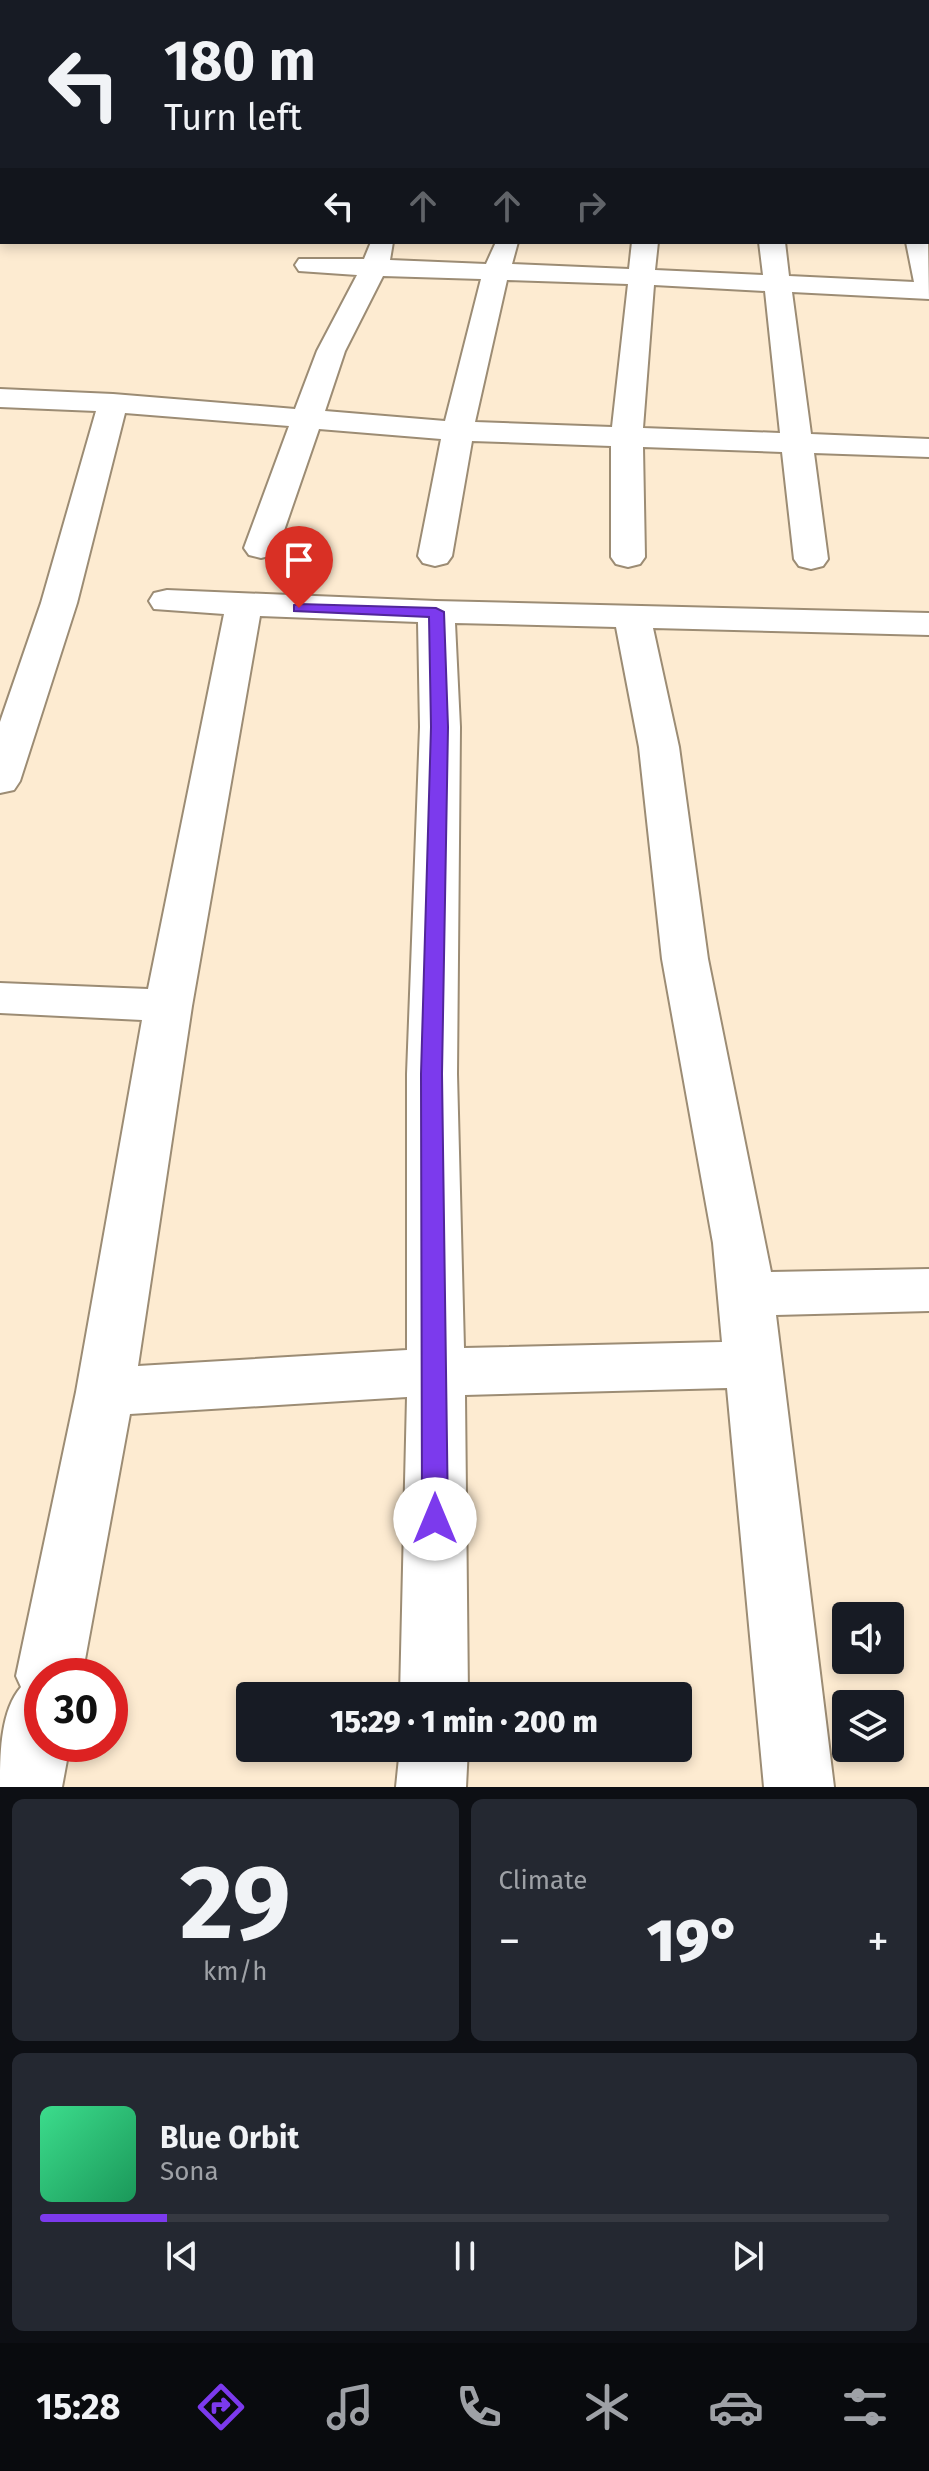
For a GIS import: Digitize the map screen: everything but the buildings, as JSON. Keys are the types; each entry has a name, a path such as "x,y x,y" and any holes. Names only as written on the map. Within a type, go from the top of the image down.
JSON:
{"street":[{"path":"435,556 458,431 496,272 507,244"},
{"path":"628,557 627,436 645,244"},
{"path":"772,244 811,559"},
{"path":"308,265 378,255 496,272 929,290 919,244"},
{"path":"261,548 331,351 378,255"},
{"path":"0,398 113,403 458,431 929,448"},
{"path":"0,781 59,603 113,403"},
{"path":"167,601 436,612 929,624"},
{"path":"53,1658 105,1392 168,1006 244,606"},
{"path":"434,1682 436,1372 432,1074 440,727 436,612"},
{"path":"632,617 659,747 685,959 740,1243 799,1787"},
{"path":"0,998 168,1006"},
{"path":"746,1294 929,1290"},
{"path":"105,1392 436,1372 753,1364"},
{"path":"27,1787 32,1762"},
{"path":"431,1787 433,1762"}],"route":[{"path":"299,608 436,612 440,727 432,1074 435,1519"}]}
